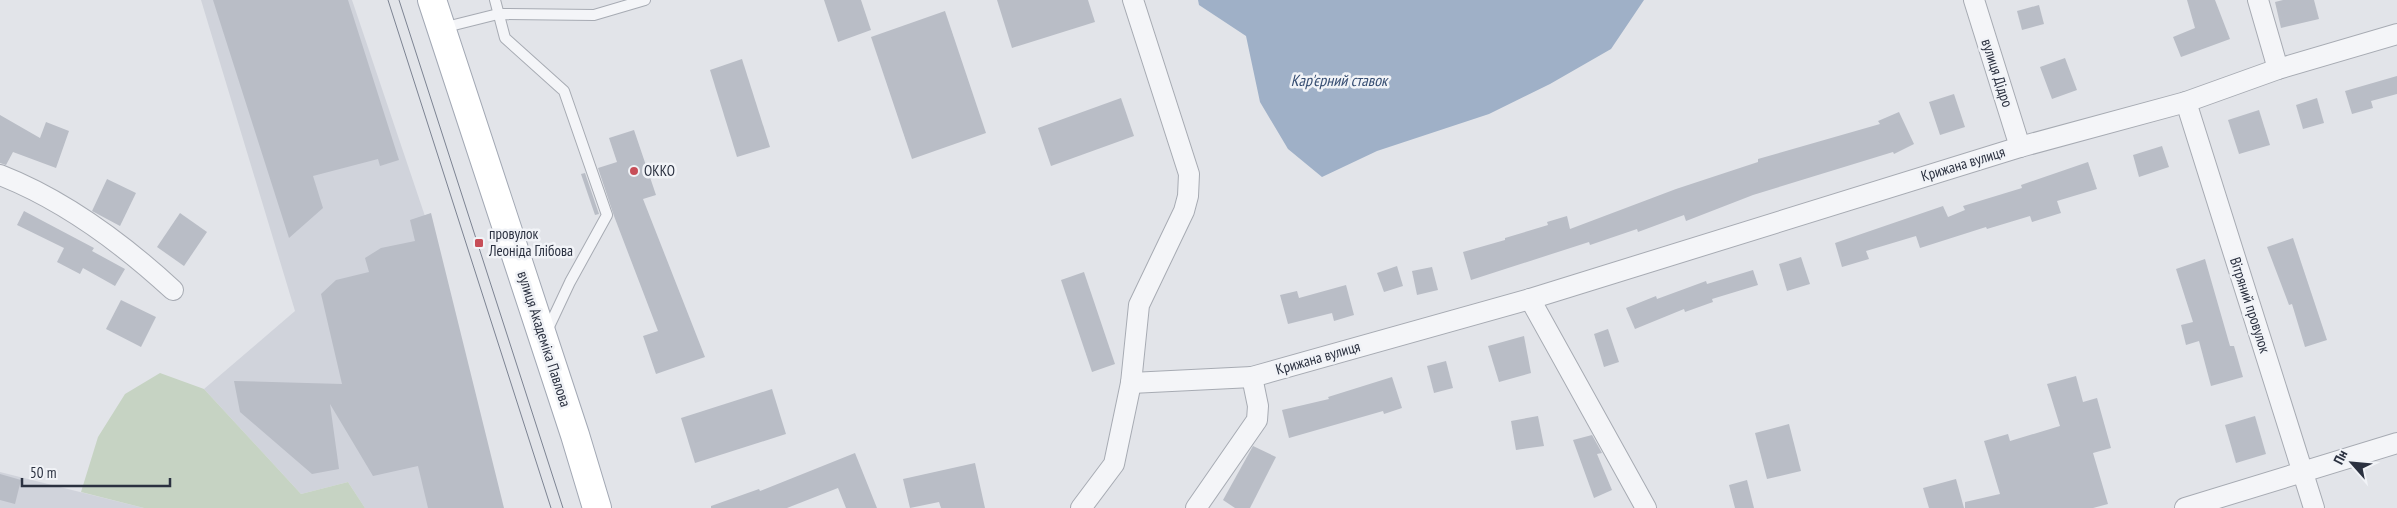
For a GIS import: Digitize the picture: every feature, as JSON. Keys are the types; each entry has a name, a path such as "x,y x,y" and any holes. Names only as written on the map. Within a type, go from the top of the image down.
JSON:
{"main road":[{"name":"вулиця Академіка Павлова","path":"432,0 544,339 597,508"}],"street":[{"path":"1081,508 1114,464 1131,383 1139,305 1184,211 1190,184 1189,174 1133,0"},
{"name":"вулиця Дідро","path":"1974,0 2020,147"},
{"path":"2258,0 2278,69"},
{"name":"Крижана вулиця","path":"1131,383 1252,377 1530,299 2020,147 2186,102 2278,69 2397,34"},
{"name":"Вітряний провулок","path":"2186,102 2314,508"},
{"path":"0,174 69,210 136,256 172,290"},
{"path":"1530,299 1646,508"},
{"path":"1196,508 1257,420 1258,406 1252,377"},
{"path":"2185,508 2303,470 2397,443"}],"lane":[{"path":"495,0 505,38 564,91 607,214 570,282 544,339"},
{"path":"441,28 498,14 594,15 645,0"}],"shaded area":[{"path":"201,0 352,0 429,228 501,508 365,508 348,482 301,494 204,389 295,311"},
{"path":"0,472 144,508 0,508"}],"green space":[{"path":"160,373 204,389 301,494 348,482 365,508 144,508 81,492 98,437 125,394"}],"water":[{"name":"Кар'єрний ставок","path":"1198,0 1644,0 1611,49 1550,84 1489,114 1377,151 1322,177 1288,149 1260,102 1246,36 1199,5"}],"building":[{"path":"213,0 348,0 399,160 380,166 378,159 313,176 323,208 289,238"},
{"path":"824,0 861,0 871,30 838,42"},
{"path":"997,0 1088,0 1095,22 1012,48"},
{"path":"2187,0 2215,0 2230,39 2181,57 2173,37 2195,28"},
{"path":"2283,0 2314,0 2319,19 2281,28 2275,2"},
{"path":"2039,5 2044,24 2022,30 2017,11"},
{"path":"945,11 986,133 912,159 871,37"},
{"path":"2065,58 2077,90 2052,99 2040,67"},
{"path":"742,59 770,147 737,157 710,70"},
{"path":"2397,76 2397,94 2371,101 2373,108 2352,114 2345,91"},
{"path":"1954,94 1965,127 1940,135 1929,102"},
{"path":"1121,98 1134,136 1051,166 1038,128"},
{"path":"2317,98 2324,123 2303,129 2296,105"},
{"path":"2259,110 2270,145 2239,154 2228,120"},
{"path":"1899,112 1914,144 1894,154 1893,152 1753,195 1686,221 1684,215 1638,232 1637,229 1590,245 1589,242 1471,280 1463,252 1505,240 1505,238 1548,225 1547,222 1567,216 1570,229 1676,189 1758,162 1758,159 1880,124 1878,121"},
{"path":"0,115 40,138 46,122 69,131 56,168 13,152 6,165 0,163"},
{"path":"634,130 656,195 643,199 705,357 656,374 643,336 658,331 614,216 598,168 617,162 609,138"},
{"path":"2162,146 2169,167 2139,177 2133,155"},
{"path":"2088,162 2097,189 2057,201 2061,213 2032,222 2030,216 1987,229 1986,227 1920,248 1916,236 1866,251 1869,259 1842,267 1835,243 1943,206 1948,217 1965,210 1963,206 2022,188 2021,185"},
{"path":"585,173 599,214 595,215 581,174"},
{"path":"107,179 136,193 120,226 92,211"},
{"path":"24,211 94,248 92,251 125,269 115,286 83,268 80,274 57,262 64,248 17,225"},
{"path":"180,213 207,232 184,266 157,247"},
{"path":"431,213 504,508 428,508 418,466 373,476 330,404 339,469 312,474 240,412 234,381 342,384 321,294 336,280 369,272 365,258 381,248 415,241 410,220"},
{"path":"2293,238 2327,340 2305,347 2292,304 2289,305 2267,247"},
{"path":"1801,257 1810,284 1787,291 1779,264"},
{"path":"2205,259 2230,346 2234,346 2243,377 2211,386 2199,341 2186,345 2181,325 2193,322 2176,269"},
{"path":"1397,266 1403,286 1384,292 1377,273"},
{"path":"1432,267 1438,290 1417,295 1412,271"},
{"path":"1753,270 1758,285 1712,299 1713,302 1685,312 1684,309 1635,329 1626,308 1656,296 1657,299 1706,281 1707,284"},
{"path":"1084,272 1115,364 1092,372 1061,280"},
{"path":"1346,285 1354,315 1334,321 1332,313 1288,324 1280,295 1297,291 1299,298"},
{"path":"121,300 156,317 141,347 106,329"},
{"path":"1608,329 1619,362 1604,367 1594,334"},
{"path":"1524,336 1531,373 1499,382 1488,346"},
{"path":"1446,361 1453,388 1434,393 1427,366"},
{"path":"2076,376 2083,402 2097,398 2111,448 2093,453 2108,504 2093,508 1965,508 1965,502 2000,494 1984,441 2008,434 2010,441 2060,426 2047,384"},
{"path":"1392,377 1402,408 1384,414 1383,411 1289,438 1282,410 1329,399 1328,397"},
{"path":"772,389 786,434 695,463 681,418"},
{"path":"1538,416 1544,446 1516,450 1511,421"},
{"path":"2255,416 2266,454 2236,463 2225,425"},
{"path":"1789,424 1801,471 1767,479 1755,433"},
{"path":"1592,435 1602,453 1597,454 1612,490 1594,498 1573,440"},
{"path":"1253,446 1276,457 1250,508 1235,508 1223,500"},
{"path":"855,453 877,508 846,508 838,488 787,508 711,508 711,506 759,489 760,491"},
{"path":"975,463 985,508 941,508 939,502 910,508 903,479"},
{"path":"0,474 21,480 15,504 0,500"},
{"path":"1956,479 1964,508 1929,508 1923,488"},
{"path":"1747,480 1754,508 1735,508 1729,485"}],"tram line":[{"path":"388,0 551,508"},
{"path":"399,0 563,508"}],"place":[{"name":"ОККО","path":"634,171"},
{"name":"провулок Леоніда Глібова","path":"479,243"}]}
